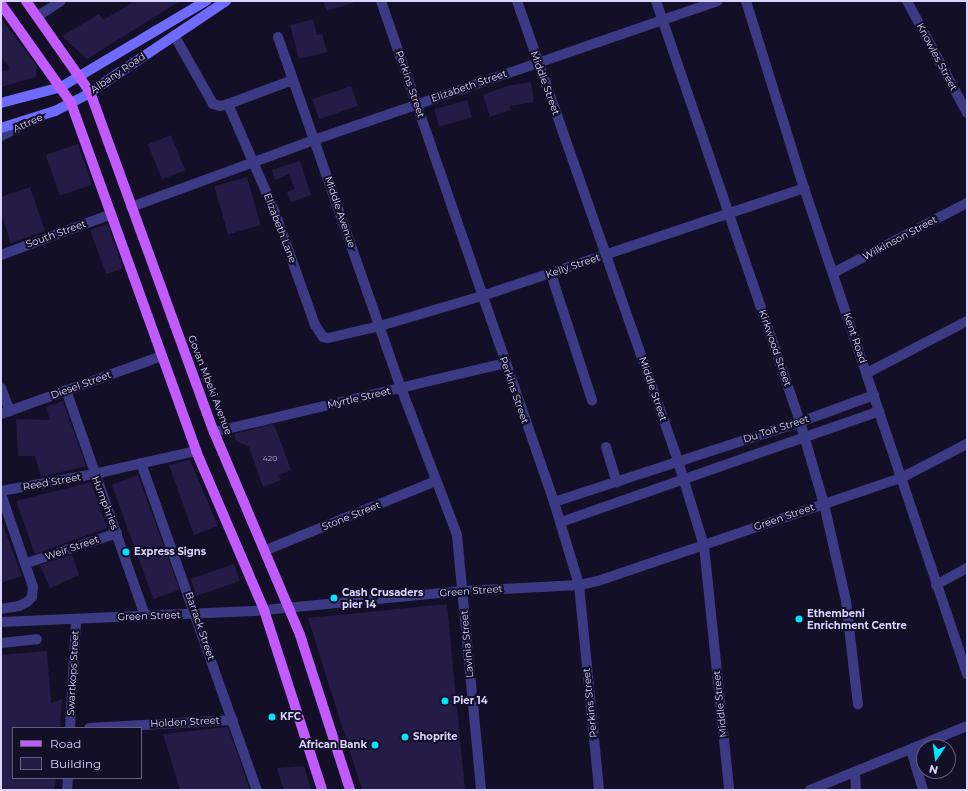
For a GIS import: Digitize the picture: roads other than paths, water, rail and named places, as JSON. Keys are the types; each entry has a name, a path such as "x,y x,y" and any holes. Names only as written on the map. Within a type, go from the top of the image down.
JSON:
{"main road":[{"name":"Govan Mbeki Avenue","path":"26,1 90,92 214,432 266,550 308,658 350,790"},
{"name":"Albany Road","path":"1,103 61,87 206,1"},
{"name":"Albany Road","path":"1,128 55,111 71,103 90,92 226,1"},
{"path":"1,4 71,103 196,451 264,610 322,790"}],"street":[{"path":"38,16 62,1"},
{"name":"Perkins Street","path":"381,1 561,522 579,585 599,790"},
{"name":"Middle Street","path":"517,1 537,62 678,461 704,546 729,790"},
{"name":"Kirkwood Street","path":"656,1 805,437 824,504 846,601 858,704"},
{"name":"Elizabeth Street","path":"131,207 253,161 537,62 718,1"},
{"name":"Kent Road","path":"746,1 804,188 967,674"},
{"name":"Knowles Street","path":"907,1 967,113"},
{"path":"174,35 213,104 220,106 228,104 293,80"},
{"name":"Middle Avenue","path":"278,37 401,388"},
{"name":"Elizabeth Lane","path":"228,104 276,215 315,325 323,336 339,337"},
{"name":"Attree","path":"1,136 55,111"},
{"name":"Kelly Street","path":"339,337 482,296 551,274 729,212 804,188"},
{"name":"Wilkinson Street","path":"833,273 967,203"},
{"name":"South Street","path":"1,255 112,214"},
{"path":"551,274 592,400"},
{"path":"867,373 967,321"},
{"name":"Diesel Street","path":"6,413 162,356"},
{"name":"Myrtle Street","path":"214,432 505,363"},
{"path":"1,388 6,413"},
{"name":"Lavinia Street","path":"401,388 456,535 463,591 481,790"},
{"name":"Humphries","path":"66,390 94,474 117,533 145,616"},
{"name":"Du Toit Street","path":"554,502 800,422 874,395"},
{"path":"561,522 879,411"},
{"name":"Green Street","path":"1,622 264,610 463,591 579,585 704,546 902,478 967,444"},
{"path":"606,447 617,482"},
{"name":"Reed Street","path":"1,493 196,451"},
{"name":"Barrack Street","path":"142,463 257,790"},
{"name":"Stone Street","path":"266,550 436,481"},
{"path":"1,493 33,582 32,597 19,606 1,609"},
{"name":"Weir Street","path":"27,563 117,533"},
{"path":"936,585 967,568"},
{"name":"Swartkops Street","path":"70,727 76,619"},
{"path":"1,643 37,639"},
{"name":"Holden Street","path":"107,727 233,720"},
{"path":"810,790 967,726"},
{"path":"911,750 923,790"},
{"path":"855,772 856,790"},
{"path":"67,790 68,779"}],"place":[{"name":"Express Signs","path":"126,552"},
{"name":"Cash Crusaders pier 14","path":"334,598"},
{"name":"Ethembeni Enrichment Centre","path":"799,619"},
{"name":"Pier 14","path":"445,701"},
{"name":"KFC","path":"272,717"},
{"name":"Shoprite","path":"405,737"},
{"name":"African Bank","path":"375,745"}]}
